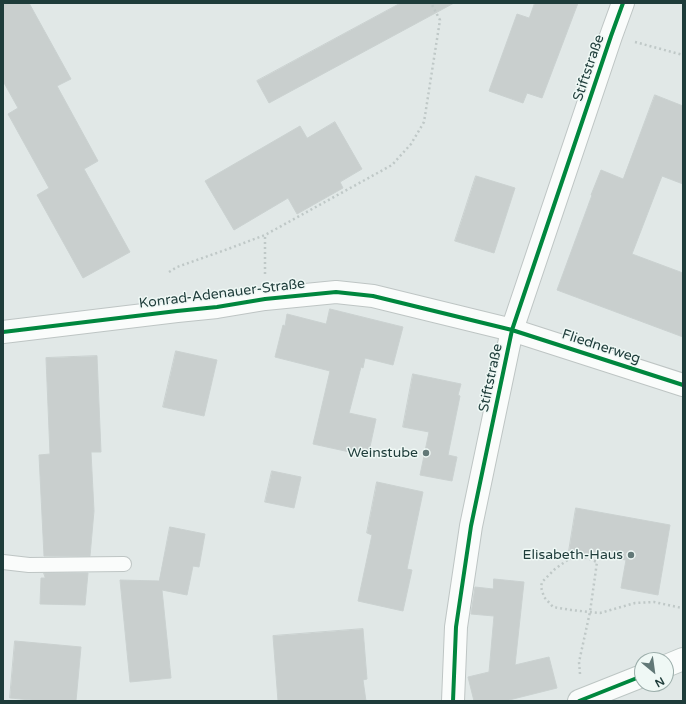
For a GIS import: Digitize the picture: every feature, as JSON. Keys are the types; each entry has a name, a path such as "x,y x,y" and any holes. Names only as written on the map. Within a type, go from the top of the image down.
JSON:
{"street":[{"name":"Stiftstraße","path":"452,701 456,627 471,526 512,330 623,3"},
{"name":"Konrad-Adenauer-Straße","path":"3,332 217,307 265,299 336,292 373,296 512,330"},
{"name":"Fliednerweg","path":"512,330 683,385"},
{"path":"580,700 634,679"}],"lane":[{"path":"3,562 29,565 124,564"}],"path":[{"path":"169,272 176,267 265,235 392,164 411,144 424,122 440,20 431,3"},
{"path":"611,36 683,55"},
{"path":"265,235 265,299"},
{"path":"580,700 579,662 590,612 597,562 582,556 569,559 555,569 542,582 541,587 544,597 553,607 571,610 590,612 600,613 635,603 654,602 682,608"}],"building":[{"path":"3,3 29,3 71,79 57,86 98,161 84,169 130,252 83,278 37,195 49,188 8,114 18,108 3,81"},
{"path":"401,3 454,3 269,103 257,81"},
{"path":"535,3 578,3 542,98 527,93 523,103 489,91 517,14 529,18"},
{"path":"655,95 683,106 683,184 662,176 632,254 683,273 683,337 557,290 601,170 623,179"},
{"path":"335,122 362,169 340,182 343,188 297,214 288,198 234,230 205,181 300,126 307,138"},
{"path":"476,176 515,188 494,253 455,241"},
{"path":"330,309 403,327 393,365 365,358 363,368 361,367 349,413 376,419 368,456 313,444 330,371 275,357 283,325 285,326 287,314 326,324"},
{"path":"176,351 217,360 204,416 163,407"},
{"path":"97,356 101,452 91,452 94,511 90,556 44,556 39,455 50,454 46,358"},
{"path":"413,374 461,384 448,455 457,457 452,481 420,475 429,432 403,427"},
{"path":"272,471 301,477 294,508 265,502"},
{"path":"377,482 423,492 407,569 412,570 403,611 358,601 372,535 367,533"},
{"name":"Elisabeth-Haus","path":"576,508 670,525 658,595 621,588 626,560 569,551"},
{"path":"170,527 205,534 199,567 193,566 187,595 162,590 171,678 130,682 120,580 159,581"},
{"path":"44,573 88,573 85,605 40,604 41,578 45,578"},
{"path":"494,579 524,582 515,665 549,657 557,688 505,701 474,701 468,677 489,672 494,616 471,614 475,587 493,589"},
{"path":"363,629 367,679 363,680 366,701 278,701 273,636"},
{"path":"15,641 81,647 76,701 42,701 10,698"}],"cycle path":[{"path":"453,701 456,627 471,526 512,330 623,3"},
{"path":"3,332 217,307 265,299 336,292 373,296 512,330 683,385"},
{"path":"579,701 634,679"}],"place":[{"name":"Weinstube","path":"426,453"},
{"name":"Elisabeth-Haus","path":"631,555"}]}
